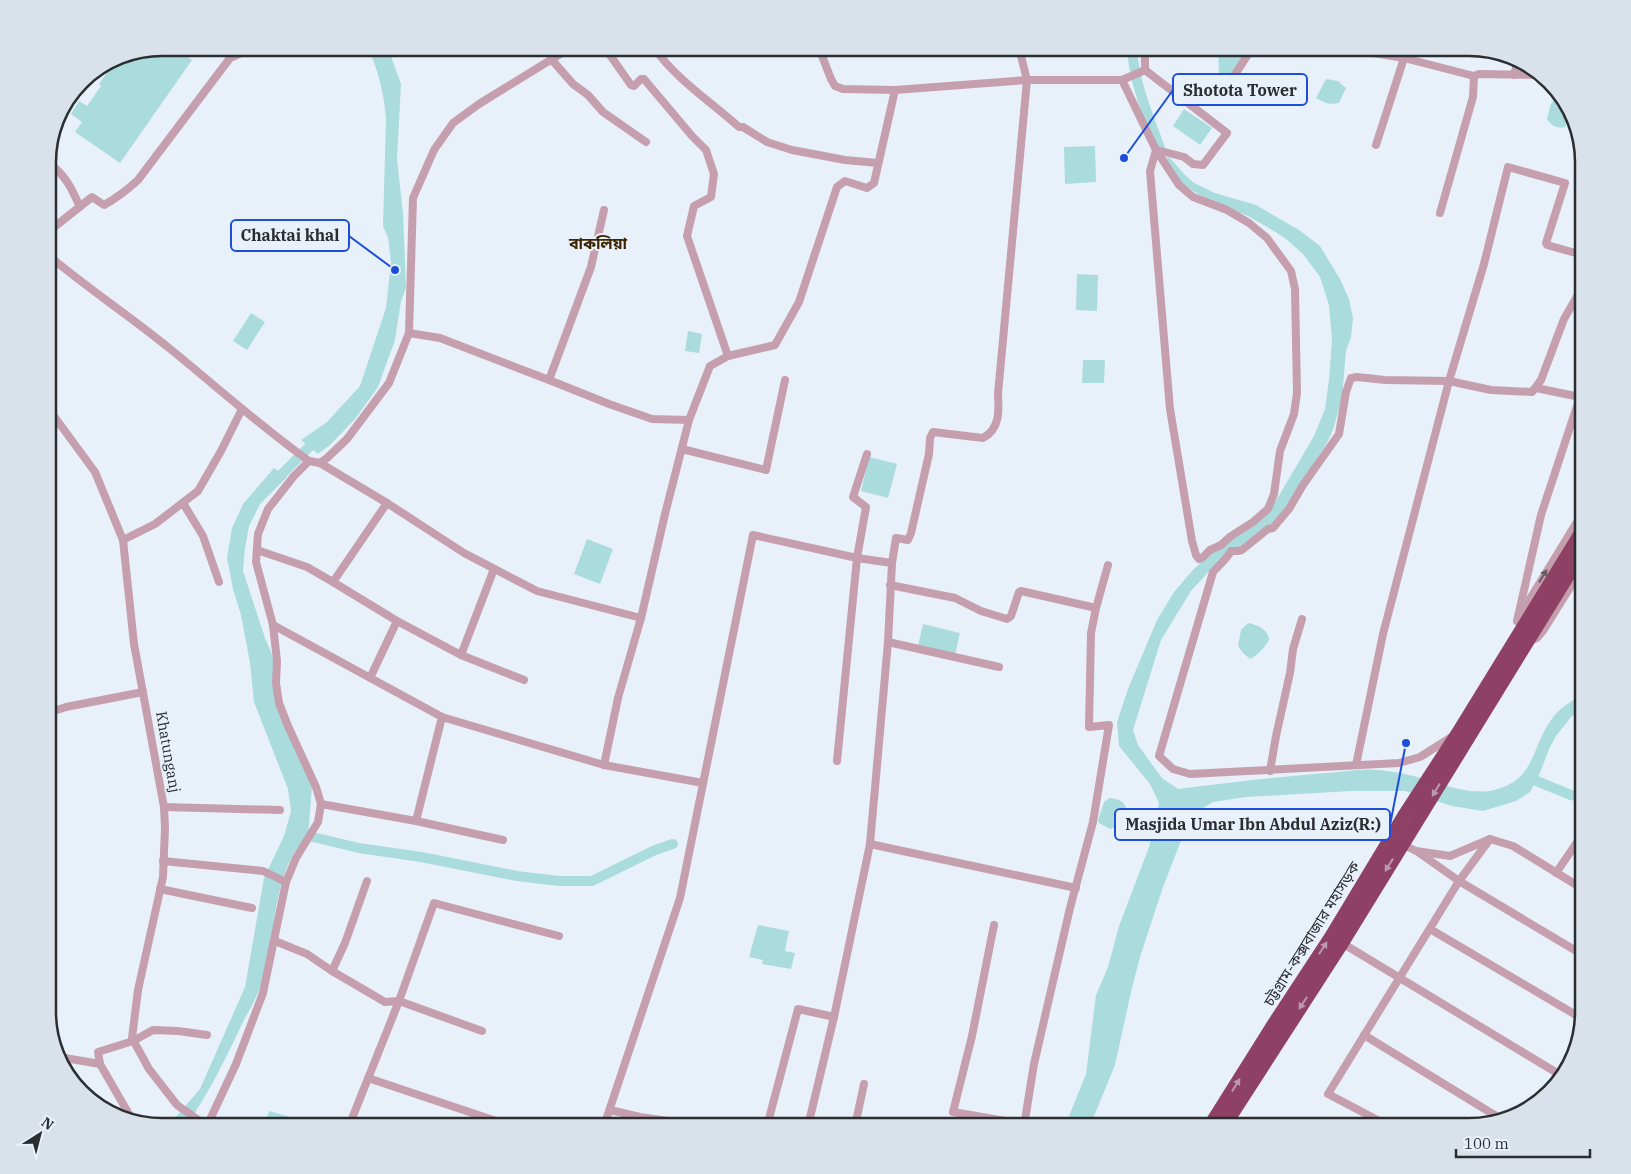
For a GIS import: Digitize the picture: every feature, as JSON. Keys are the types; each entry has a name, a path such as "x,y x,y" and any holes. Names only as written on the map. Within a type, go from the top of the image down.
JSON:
{"highway":[{"name":"চট্টগ্রাম-কক্সবাজার মহাসড়ক","path":"1452,754 1460,730 1575,545"},
{"name":"চট্টগ্রাম-কক্সবাজার মহাসড়ক","path":"1228,1118 1252,1072 1331,937 1452,754 1521,632 1575,563"},
{"name":"চট্টগ্রাম-কক্সবাজার মহাসড়ক","path":"1216,1118 1252,1072 1342,943 1402,844 1410,820"}],"street":[{"path":"56,226 92,197 104,205 117,198 138,180 230,58 234,56"},
{"path":"320,463 347,439 389,383 409,333 413,198 434,150 453,123 479,104 558,56"},
{"path":"611,56 631,85 634,86 641,79 644,79 706,150 714,174 711,197 694,206 687,236 728,356"},
{"path":"660,56 685,84 739,127 767,142 792,150 845,160 878,163"},
{"path":"822,56 830,79 835,86 843,89 895,90 1027,80 1122,80 1145,70"},
{"path":"810,1118 834,1017 870,844 888,642 890,585 896,538 908,540 911,533 929,454 930,438 933,432 983,438 989,435 999,418 998,394 1027,80 1021,56"},
{"path":"1145,56 1145,70"},
{"path":"1227,87 1247,56"},
{"path":"1391,56 1474,76 1479,74 1529,75"},
{"path":"1376,145 1402,58"},
{"path":"552,60 573,84 588,95 603,112 646,142"},
{"path":"1514,75 1516,67"},
{"path":"1145,70 1227,133 1203,165 1193,164 1184,157 1156,150"},
{"path":"1440,213 1473,98 1474,76"},
{"path":"1122,80 1156,150 1179,185 1193,197 1227,210 1249,223 1268,238 1291,271 1295,289 1297,393 1294,414 1280,451 1274,494 1268,509 1221,545 1210,550 1202,558 1196,555 1192,541 1170,409 1150,171 1156,150"},
{"path":"604,765 618,698 641,618 689,420 710,366 728,356 775,345 799,302 837,186 845,181 867,188 874,183 895,90"},
{"path":"1356,765 1383,634 1449,381 1484,264 1508,168 1565,183 1546,243 1575,253"},
{"path":"56,169 70,183 80,207"},
{"path":"549,380 591,267 604,210"},
{"path":"56,262 167,347 282,442 307,459 320,463 387,503 464,553 537,591 641,618"},
{"path":"1460,730 1444,743 1420,757 1399,763 1190,774 1173,769 1159,756 1213,572 1227,558 1231,551 1242,550 1268,529 1273,528 1289,509 1303,485 1339,434 1350,378 1449,381 1491,390 1532,392 1541,380 1564,319 1575,301"},
{"path":"409,333 440,338 652,419 689,420"},
{"path":"682,449 766,470 785,380"},
{"path":"1536,388 1575,396"},
{"path":"123,540 155,524 198,491 242,409"},
{"path":"1521,632 1541,514 1575,418"},
{"name":"Khatunganj","path":"56,420 95,472 123,540 134,644 164,807 164,861 160,889 138,990 133,1041"},
{"path":"837,761 857,558 866,507 853,497 867,454"},
{"path":"209,1118 236,1064 263,992 286,882 296,858 318,822 322,804 280,703 276,683 277,661 273,624 256,562 258,534 268,509 307,459"},
{"path":"183,503 203,536 219,582"},
{"path":"334,582 387,503"},
{"path":"1521,632 1527,601 1575,526"},
{"path":"607,1118 680,898 753,534 857,558 892,563"},
{"path":"256,550 307,567 397,621 461,655 524,680"},
{"path":"1025,1118 1034,1064 1093,822 1108,725 1089,726 1092,633 1096,608 1108,565"},
{"path":"461,655 494,568"},
{"path":"1521,632 1536,638 1543,632 1575,580"},
{"path":"890,585 954,598 981,611 1007,619 1011,616 1021,591 1096,608"},
{"path":"1270,771 1293,649 1302,619"},
{"path":"370,678 397,621"},
{"path":"273,624 442,717 604,765 703,783"},
{"path":"888,642 999,667"},
{"path":"56,710 66,706 143,692"},
{"path":"416,821 442,717"},
{"path":"322,804 416,821 503,840"},
{"path":"164,807 280,810"},
{"path":"1416,851 1450,856 1490,839 1514,846 1575,884"},
{"path":"1373,1118 1328,1094 1458,881 1490,839"},
{"path":"870,844 1076,888"},
{"path":"1402,844 1416,851 1458,881 1575,950"},
{"path":"1556,873 1575,845"},
{"path":"164,861 263,872 286,882"},
{"path":"332,971 345,943 368,881"},
{"path":"160,889 252,908"},
{"path":"352,1118 399,1002 434,904 558,936"},
{"path":"986,1118 953,1112 972,1036 994,925"},
{"path":"1430,929 1575,1014"},
{"path":"275,941 307,954 385,1002 399,1002 482,1031"},
{"path":"1342,943 1556,1072"},
{"path":"769,1118 798,1008 834,1017"},
{"path":"128,1112 100,1064 98,1052 133,1041 153,1030 207,1035"},
{"path":"1364,1035 1494,1115"},
{"path":"133,1041 149,1068 178,1105 196,1118"},
{"path":"67,1057 100,1064"},
{"path":"368,1078 487,1118"},
{"path":"857,1118 864,1084"},
{"path":"610,1110 647,1118"}],"shaded area":[{"path":"186,56 192,60 120,163 75,132 82,122 71,114 79,101 87,106 101,86 99,84 106,74 105,73 115,67 142,58"},
{"path":"372,56 391,56 401,84 397,159 403,213 406,288 401,301 395,340 378,387 355,419 330,445 318,454 301,440 327,422 360,386 386,308 391,262 388,238 383,226 386,118 384,100"},
{"path":"1218,56 1242,56 1228,79 1223,79 1219,74"},
{"path":"1326,79 1338,81 1346,88 1339,103 1328,103 1316,98"},
{"path":"1554,99 1567,122 1565,127 1555,126 1547,119"},
{"path":"1184,109 1212,128 1200,145 1173,126"},
{"path":"1095,146 1096,182 1065,184 1064,147"},
{"path":"1167,157 1170,158 1194,183 1215,193 1256,205 1299,230 1320,246 1340,279 1349,299 1353,318 1351,337 1346,351 1342,398 1333,430 1327,443 1278,519 1213,567 1191,591 1161,640 1133,730 1138,745 1162,778 1178,789 1289,776 1373,770 1402,773 1470,791 1495,790 1508,785 1524,772 1554,716 1575,699 1575,714 1556,736 1530,792 1516,801 1483,811 1452,806 1405,791 1351,791 1246,797 1213,802 1191,815 1163,887 1140,957 1115,1065 1093,1118 1068,1118 1086,1074 1096,995 1108,967 1119,926 1149,847 1159,803 1150,784 1119,746 1117,722 1128,689 1157,620 1174,592 1212,552 1265,515 1277,499 1314,436 1325,409 1329,380 1332,340 1329,305 1320,277 1303,254 1285,238 1248,216 1206,199 1185,186 1179,181 1166,159"},
{"path":"1077,274 1098,275 1097,311 1076,310"},
{"path":"251,313 265,322 247,350 233,341"},
{"path":"688,331 702,334 699,353 685,351"},
{"path":"1083,360 1105,360 1104,383 1082,383"},
{"path":"869,457 897,464 888,498 861,491"},
{"path":"274,468 287,477 260,504 249,526 243,571 273,657 274,691 312,787 308,837 296,850 281,884 267,963 263,980 256,996 217,1075 191,1118 175,1118 200,1089 245,987 264,878 284,836 291,811 288,789 254,702 250,663 241,615 233,589 227,558 232,528 243,504"},
{"path":"587,539 613,549 600,584 574,574"},
{"path":"1248,623 1262,628 1269,639 1261,650 1250,659 1238,646 1241,630"},
{"path":"923,624 960,633 955,655 918,646"},
{"path":"1109,798 1123,802 1126,807 1125,817 1122,822 1110,829 1099,823 1098,820 1104,802"},
{"path":"758,925 789,931 785,951 795,953 791,969 762,964 763,960 749,957"},
{"path":"269,1111 294,1118 267,1118"}],"waterway":[{"path":"1133,56 1146,111 1160,148"},
{"path":"282,474 318,438"},
{"path":"1529,778 1575,796"},
{"path":"300,834 359,848 421,857 517,876 559,881 592,881 655,850 673,844"}],"place":[{"name":"Shotota Tower","path":"1124,158"},
{"name":"Chaktai khal","path":"395,270"},
{"name":"Masjida Umar Ibn Abdul Aziz(R:)","path":"1406,743"}],"district":[{"name":"বাকলিয়া","path":"598,243"}]}
